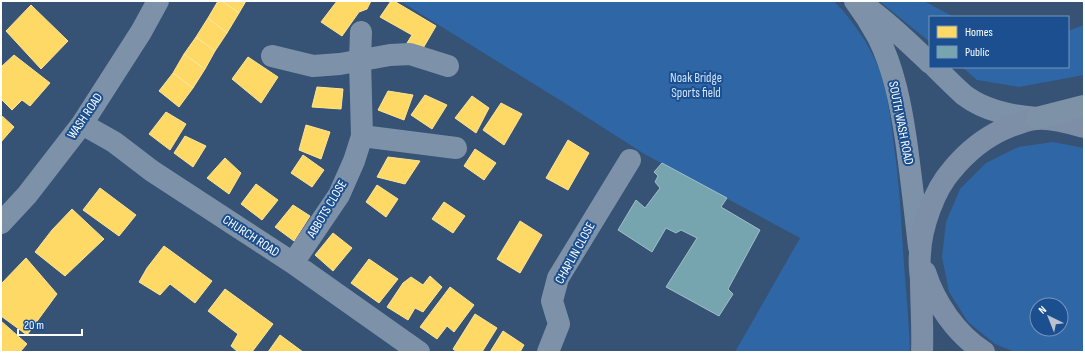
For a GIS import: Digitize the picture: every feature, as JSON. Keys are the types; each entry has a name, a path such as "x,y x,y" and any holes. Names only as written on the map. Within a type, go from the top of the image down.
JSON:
{"highway":[{"path":"1037,118 1084,106"}],"main road":[{"path":"922,352 920,254 924,228 930,209 939,189 951,170 980,143 1017,123 1037,118 1060,120 1084,127"},
{"path":"920,254 932,293 941,307 964,337 984,352"}],"street":[{"name":"WASH ROAD","path":"1,223 28,195 82,124 141,32 158,1"},
{"name":"SOUTH WASH ROAD","path":"856,1 875,13 929,62"},
{"name":"SOUTH WASH ROAD","path":"856,1 879,38 895,84 902,114 908,154 920,254"},
{"name":"ABBOTS CLOSE","path":"293,263 339,195 354,161 362,136 360,60 361,32"},
{"path":"272,56 314,66 340,64 410,54 448,66"},
{"path":"935,68 965,95 979,104 1002,114 1037,118"},
{"name":"CHURCH ROAD","path":"82,124 114,142 152,171 293,263 419,352"},
{"path":"362,136 456,148"},
{"name":"CHAPLIN CLOSE","path":"548,352 559,324 552,301 558,278 630,160"}],"green space":[{"name":"Noak Bridge Sports field","path":"400,1 834,1 854,24 875,59 887,97 899,185 910,352 735,352 800,238 646,155"},
{"path":"879,1 924,1 952,16 929,16 929,41"},
{"path":"1084,25 1084,75 1019,87 977,80 963,68 1069,68 1069,31"},
{"path":"1053,142 1084,148 1084,352 1015,352 995,344 968,322 949,292 942,257 946,222 960,189 986,163 1018,147"}],"building: Homes":[{"path":"218,1 222,1 239,13 227,33 208,18"},
{"path":"222,1 246,1 239,13"},
{"path":"337,1 371,1 367,9 359,12 342,36 321,22"},
{"path":"391,1 394,1 436,26 422,50 407,43 412,35 380,17"},
{"path":"31,5 68,41 41,69 6,31"},
{"path":"208,18 227,33 215,51 196,37"},
{"path":"196,37 215,51 205,69 184,54"},
{"path":"184,54 205,69 193,88 173,73"},
{"path":"14,55 50,83 30,106 22,100 12,110 1,99 1,67"},
{"path":"248,57 278,77 261,103 232,79"},
{"path":"173,73 193,88 179,107 159,91"},
{"path":"317,87 343,89 341,109 312,107"},
{"path":"388,91 413,95 404,120 378,110"},
{"path":"425,95 447,105 432,129 411,115"},
{"path":"472,96 489,108 476,133 455,118"},
{"path":"501,103 522,114 504,145 483,130"},
{"path":"166,112 186,124 170,150 149,134"},
{"path":"1,115 14,127 1,142"},
{"path":"306,125 330,132 321,159 299,150"},
{"path":"185,136 206,146 193,167 174,153"},
{"path":"568,140 589,153 568,190 546,178"},
{"path":"475,149 496,163 484,180 464,166"},
{"path":"303,155 324,170 312,187 291,173"},
{"path":"388,157 420,161 405,184 377,177"},
{"path":"225,158 241,173 229,194 207,178"},
{"path":"256,184 278,200 262,220 241,204"},
{"path":"377,185 398,199 386,217 366,202"},
{"path":"100,188 136,215 119,236 83,210"},
{"path":"444,202 465,216 453,233 432,219"},
{"path":"293,205 310,216 294,241 275,227"},
{"path":"72,209 104,239 65,276 35,252 52,230"},
{"path":"520,221 542,235 520,273 497,259"},
{"path":"333,233 352,248 333,271 315,255"},
{"path":"164,246 212,281 195,303 170,284 160,295 139,282 147,268"},
{"path":"26,258 57,294 27,335 1,316 1,284"},
{"path":"369,259 398,279 379,303 351,283"},
{"path":"430,276 442,287 423,312 415,308 408,320 387,307 403,283 411,277 423,285"},
{"path":"450,287 474,305 454,332 447,326 437,339 420,327"},
{"path":"225,289 273,324 252,352 238,352 231,346 238,334 208,311"},
{"path":"475,314 497,328 482,352 457,352 453,349"},
{"path":"1,321 27,344 20,352 1,352"},
{"path":"503,331 524,345 520,352 490,352"},
{"path":"280,335 303,352 268,352"}],"building: Public":[{"path":"662,163 727,198 721,207 760,230 728,289 733,294 719,316 666,287 697,238 681,230 676,233 666,228 652,252 618,230 636,200 645,208 660,188 655,182 658,176 654,172"}]}
